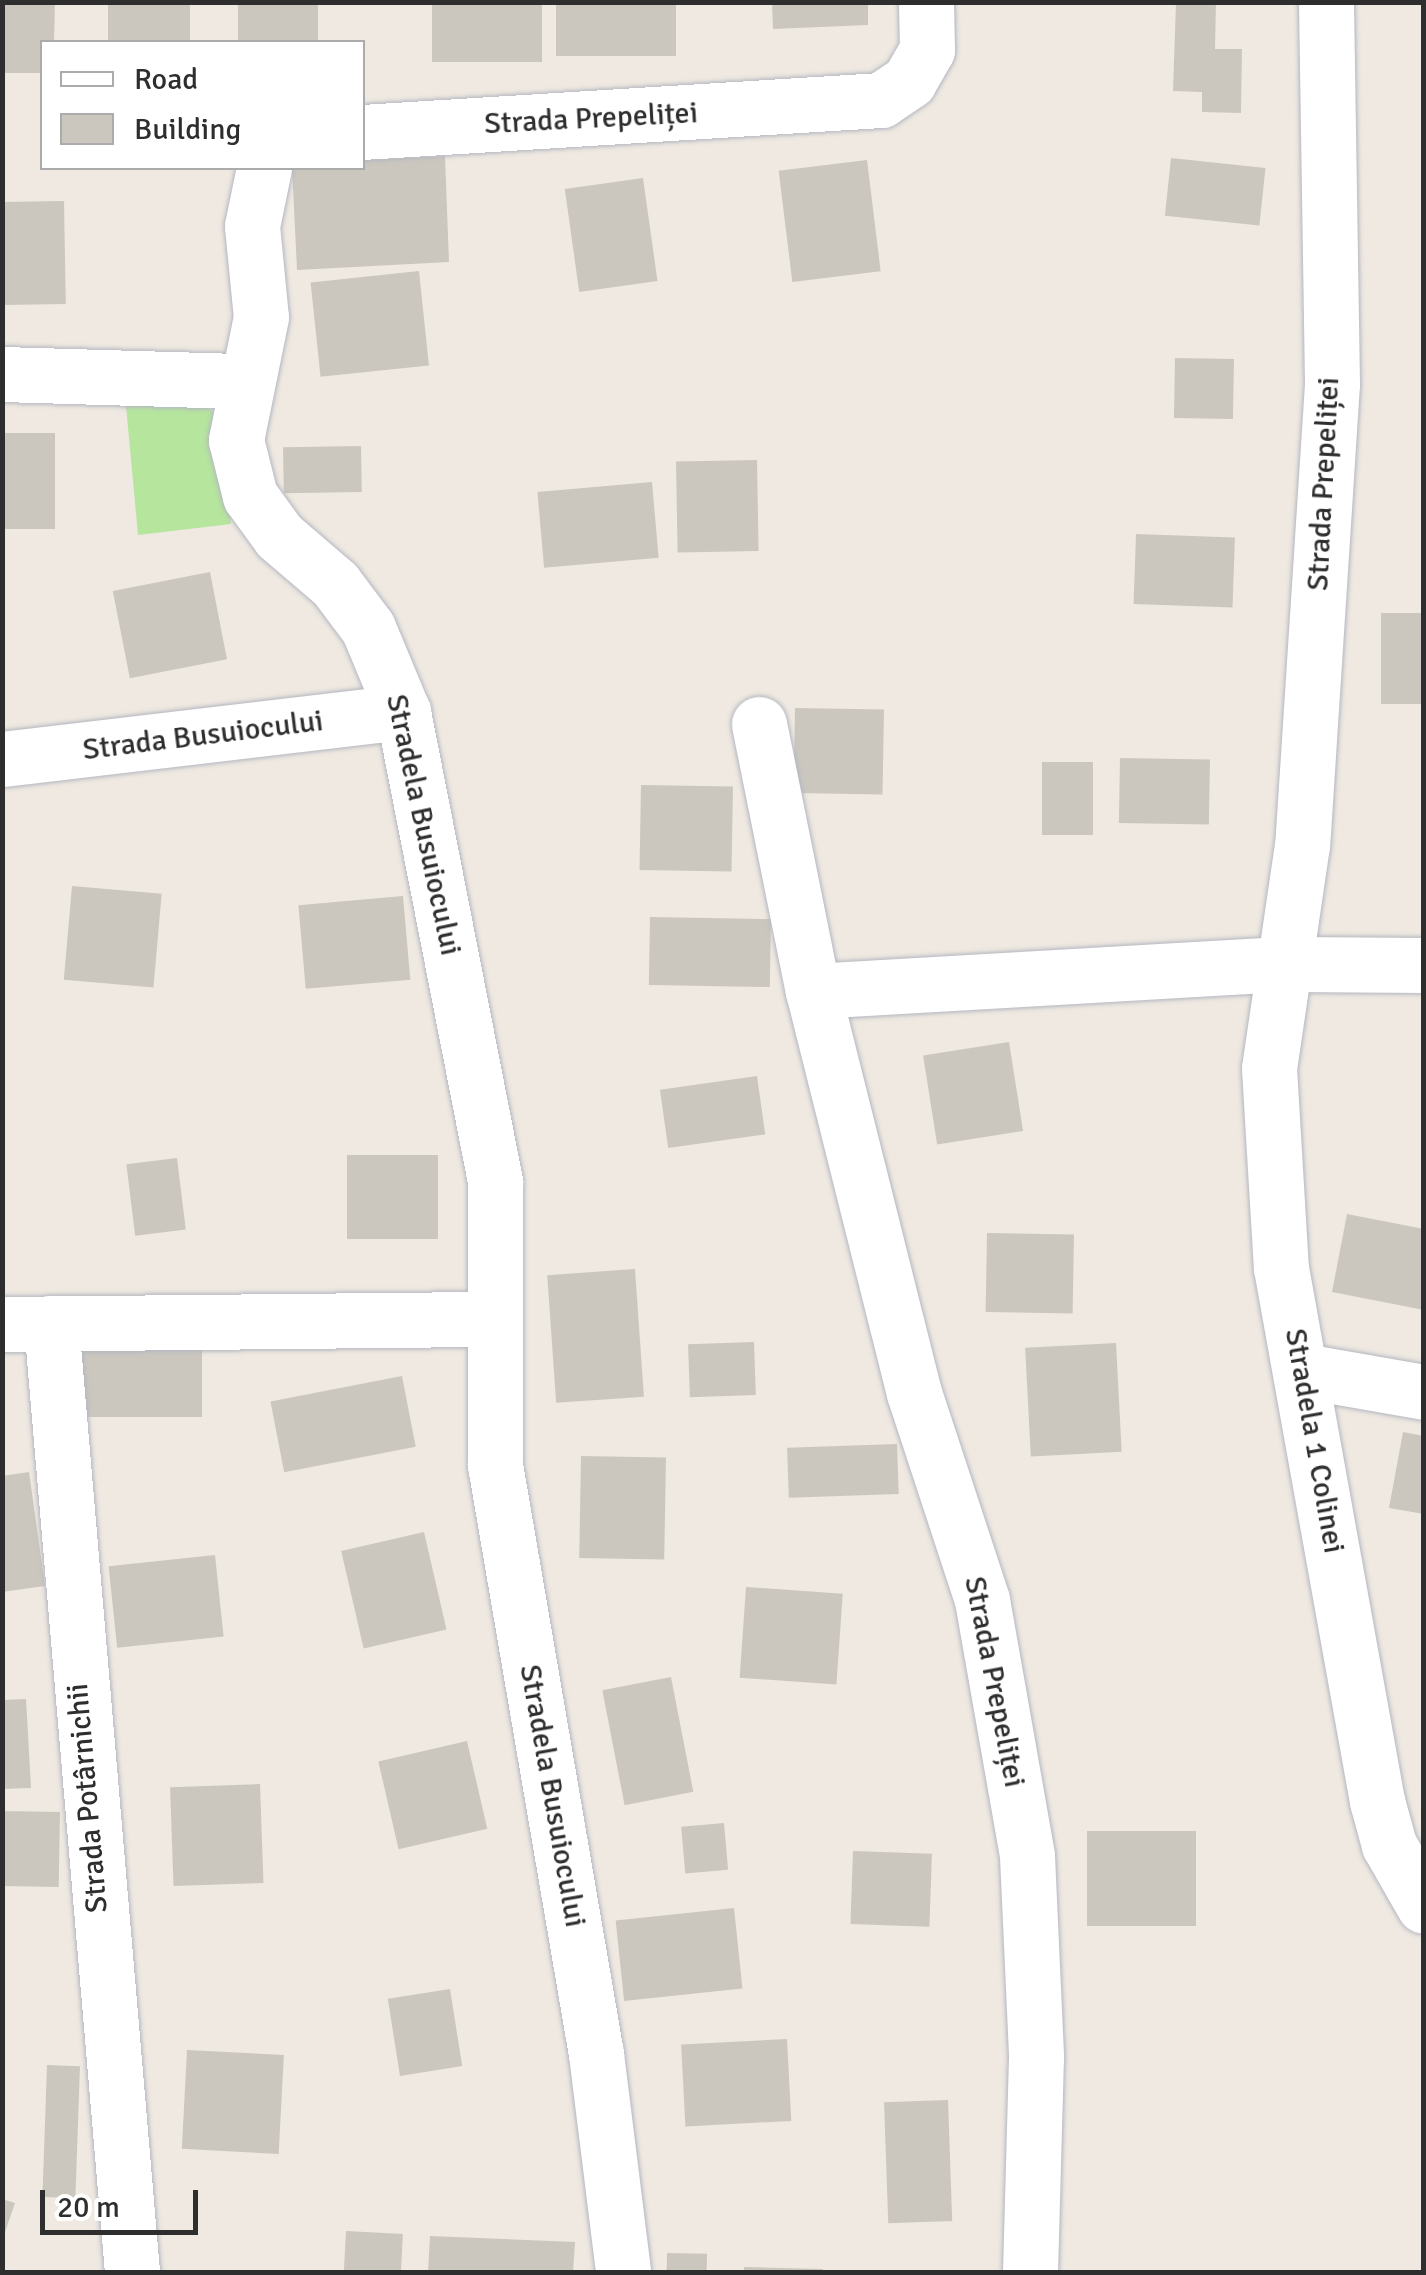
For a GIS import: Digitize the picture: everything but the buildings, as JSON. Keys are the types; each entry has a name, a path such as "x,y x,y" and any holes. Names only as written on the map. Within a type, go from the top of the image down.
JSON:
{"street":[{"name":"Strada Prepeliței","path":"365,132 880,100 910,82 927,50 926,2"},
{"name":"Strada Prepeliței","path":"1286,964 1302,845 1332,384 1326,2"},
{"path":"2,374 243,381 261,317 252,226 264,170"},
{"name":"Stradela Busuiocului","path":"243,381 236,440 250,496 279,536 335,584 368,628 402,712 495,1182 491,1319 495,1465 596,2054 622,2272"},
{"name":"Strada Busuiocului","path":"2,760 402,712"},
{"name":"Strada Prepeliței","path":"758,724 813,991 914,1393 982,1600 1027,1856 1036,2057 1030,2272"},
{"path":"813,991 1286,964 1424,964"},
{"name":"Stradela 1 Colinei","path":"1286,964 1269,1068 1281,1268 1304,1371 1376,1801 1396,1859 1424,1906"},
{"path":"27,1324 491,1319"},
{"name":"Strada Potârnichii","path":"27,1324 132,2272"},
{"path":"1304,1371 1424,1392"}],"green space":[{"path":"125,395 193,396 213,412 223,437 231,524 138,535"}]}
